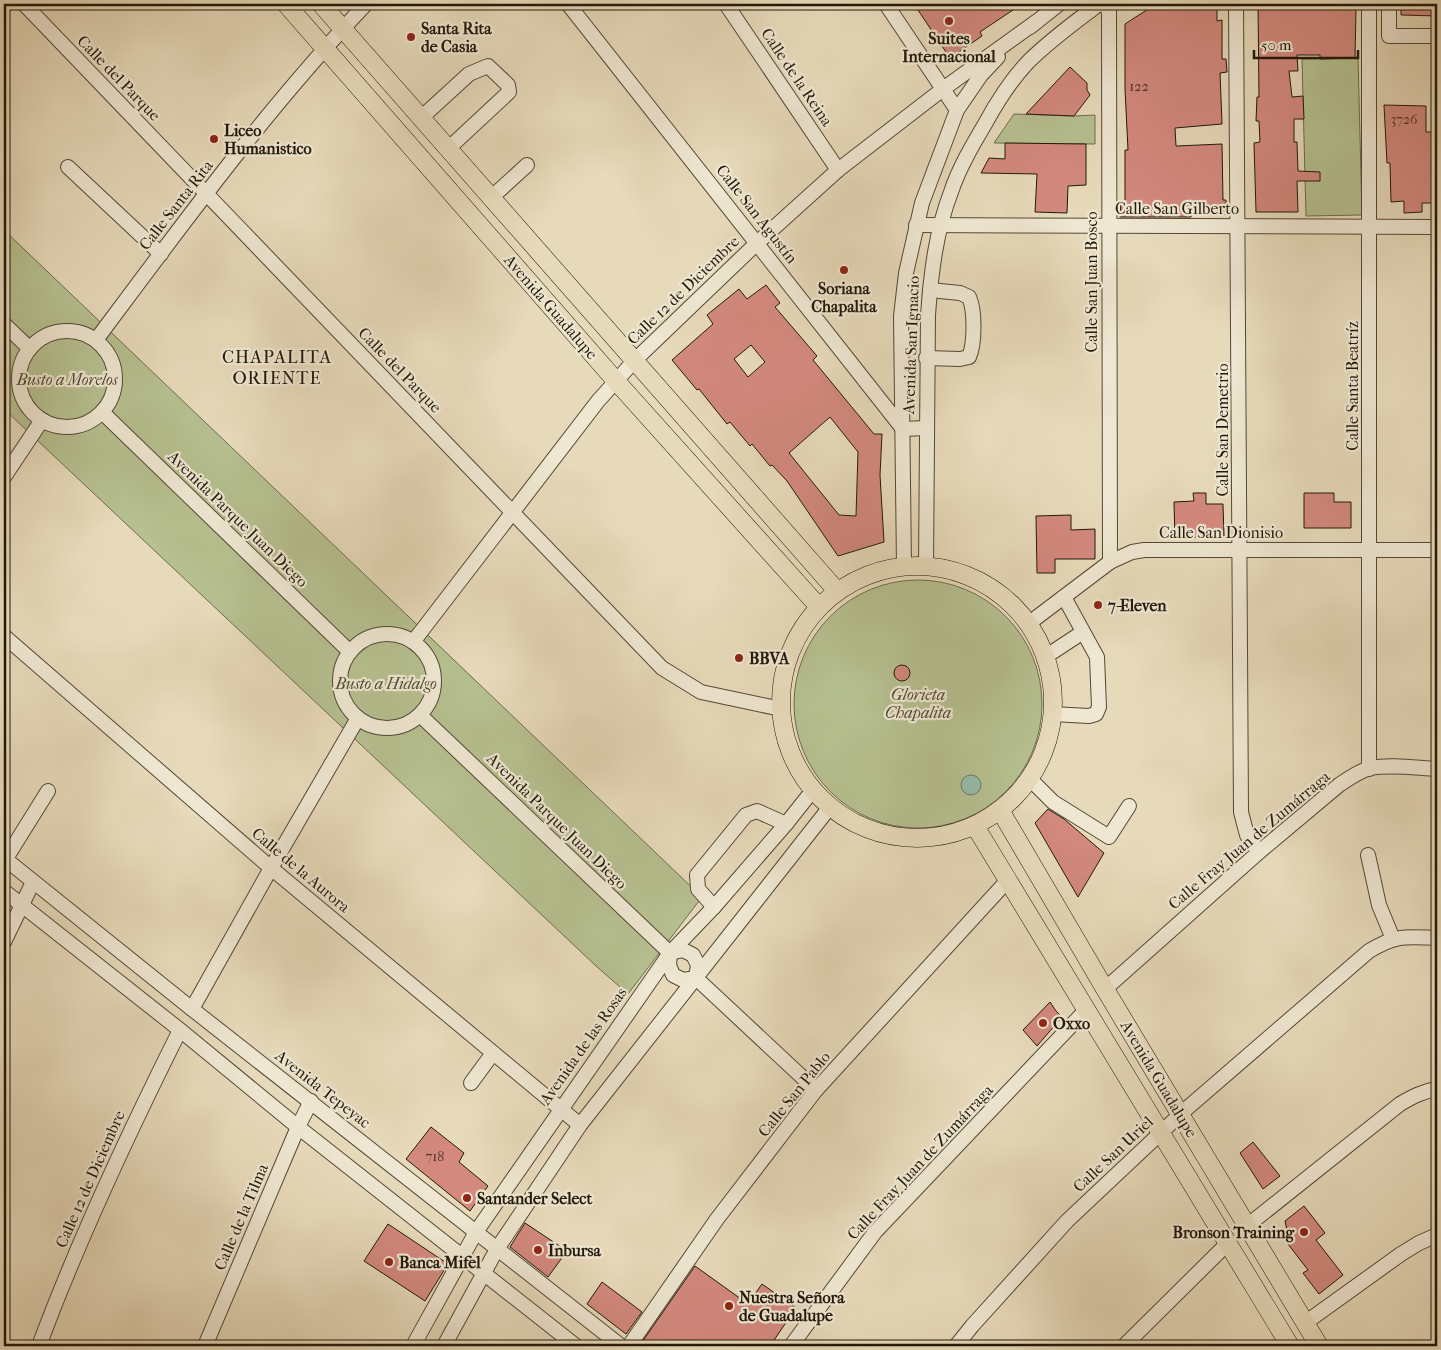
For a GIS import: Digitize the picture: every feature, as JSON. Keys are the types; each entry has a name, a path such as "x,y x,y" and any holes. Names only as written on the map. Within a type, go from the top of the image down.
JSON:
{"main road":[{"name":"Avenida Guadalupe","path":"286,4 616,381 819,607"},
{"name":"Avenida Guadalupe","path":"321,4 837,591"},
{"path":"904,566 926,566 958,573 983,584 1005,600 1028,624 1038,640 1045,657 1051,685 1052,714 1049,737 1030,779 1016,796 1000,810 975,826 951,834 926,838 900,838 875,832 852,822 830,807 813,790 800,772 784,731 781,709 783,681 790,654 802,629 819,607 837,591 858,579 881,570 904,566"},
{"name":"Avenida Guadalupe","path":"1000,810 1320,1346"},
{"name":"Avenida Guadalupe","path":"975,826 1227,1244 1284,1344"}],"street":[{"name":"Calle del Parque","path":"24,4 662,668 701,692 781,709"},
{"name":"Calle Santa Rita","path":"96,340 206,194 325,48 366,4"},
{"name":"Calle San Agustín","path":"568,4 904,429"},
{"name":"Calle de la Reina","path":"726,4 838,170"},
{"path":"886,4 957,110"},
{"name":"Avenida San Ignacio","path":"904,566 904,429 901,316 906,273 916,225 934,169 957,110 981,75 1036,22 1059,4"},
{"name":"Avenida San Ignacio","path":"926,566 926,358 931,273 941,225 951,191 964,161 1000,98 1028,63 1058,35 1099,4"},
{"name":"Calle San Juan Bosco","path":"1105,4 1109,11 1110,562"},
{"name":"Calle San Demetrio","path":"1236,4 1241,812 1247,835 1258,852"},
{"name":"Calle Santa Beatríz","path":"1369,4 1369,768"},
{"path":"1389,4 1389,36"},
{"name":"Calle 12 de Diciembre","path":"413,642 598,401 635,360 757,243 838,170 943,89 1036,22"},
{"path":"1369,36 1437,36"},
{"path":"422,117 469,74 488,66 508,85 509,92 449,148"},
{"path":"492,197 527,165"},
{"path":"68,167 161,254"},
{"name":"Calle San Gilberto","path":"916,225 1437,226"},
{"path":"926,358 960,359 969,357 972,349 972,304 969,297 960,293 930,290"},
{"path":"4,324 29,348"},
{"path":"61,330 79,332 96,340 109,355 115,375 113,395 102,412 84,424 74,427 57,426 42,420 25,404 20,393 19,369 29,348 43,336 61,330"},
{"name":"Avenida Parque Juan Diego","path":"102,412 350,652"},
{"path":"4,477 42,420"},
{"path":"904,429 926,428"},
{"name":"Calle San Dionisio","path":"1028,624 1110,562 1132,552 1144,550 1437,550"},
{"path":"1052,714 1089,716 1096,714 1099,707 1097,657 1064,597"},
{"path":"1045,657 1083,632"},
{"path":"394,635 413,642 427,657 434,677 431,698 420,715 404,726 394,728 375,727 358,718 345,702 340,686 341,671 344,661 350,652 361,642 375,636 394,635"},
{"name":"Calle de la Aurora","path":"4,636 271,868 580,1125"},
{"name":"Avenida Parque Juan Diego","path":"420,715 670,953"},
{"name":"Calle 12 de Diciembre","path":"39,1346 94,1210 135,1119 180,1030 187,1030 194,1024 196,1016 192,1009 358,718"},
{"name":"Calle Fray Juan de Zumárraga","path":"1105,988 1258,852 1339,785 1369,768 1389,767 1437,770"},
{"path":"1030,779 1053,802 1109,837 1129,806"},
{"name":"Avenida de las Rosas","path":"413,1346 476,1232 670,953 714,907 813,790"},
{"path":"5,859 48,791"},
{"path":"444,1346 497,1249 580,1125 830,807"},
{"path":"714,907 698,889 696,875 746,815 757,810 786,824"},
{"path":"1368,855 1379,904 1392,938"},
{"name":"Avenida Tepeyac","path":"5,859 192,1009 621,1346"},
{"name":"Calle San Pablo","path":"629,1346 717,1218 816,1090 1007,880"},
{"path":"4,942 33,882"},
{"path":"4,891 180,1030 298,1127 576,1346"},
{"name":"Calle San Uriel","path":"956,1346 1067,1221 1180,1114 1369,951 1392,938 1437,938"},
{"path":"683,950 693,955 698,965 696,978 683,980 673,975 668,965 670,953 683,950"},
{"path":"696,978 816,1090"},
{"name":"Calle Fray Juan de Zumárraga","path":"791,1346 875,1232 1086,1010"},
{"path":"471,1083 493,1053"},
{"path":"1247,1226 1400,1104 1425,1091 1437,1089"},
{"name":"Calle de la Tilma","path":"205,1346 298,1127 311,1101"},
{"path":"1305,1323 1400,1254 1419,1242 1437,1235"},
{"path":"1124,1346 1227,1244"}],"green space":[{"path":"1358,58 1362,215 1306,216 1302,59"},
{"path":"1014,114 1095,115 1095,144 994,143"},
{"path":"4,230 702,897 628,994 4,409"},
{"name":"Glorieta Chapalita","path":"906,580 930,580 954,585 977,594 1006,616 1028,645 1033,656 1040,680 1042,704 1040,728 1033,752 1028,763 1006,792 977,814 966,819 930,828 906,828 882,823 859,814 839,800 822,783 808,763 799,740 794,716 794,692 799,668 808,645 822,625 839,608 859,594 882,585"}],"shaded area":[{"path":"971,775 978,778 981,785 978,792 971,795 964,792 961,785 964,778"}],"building":[{"name":"Suites Internacional","path":"914,4 1022,4 980,32 982,36 950,58"},
{"path":"1156,4 1217,4 1217,21 1222,20 1222,59 1226,59 1227,72 1220,73 1222,124 1175,128 1176,146 1222,144 1223,200 1226,200 1226,214 1213,215 1213,212 1191,212 1191,217 1120,217 1121,201 1125,201 1125,150 1128,150 1125,89 1125,24"},
{"path":"1258,4 1295,4 1295,7 1320,7 1320,4 1355,4 1356,8 1355,58 1320,59 1320,55 1297,55 1298,71 1289,71 1292,97 1303,96 1304,119 1294,119 1294,142 1297,142 1298,171 1320,172 1320,181 1297,181 1298,212 1256,212 1254,143 1260,142 1259,121 1256,121 1257,97 1259,97"},
{"path":"1401,4 1437,4 1437,16 1401,15"},
{"path":"1070,67 1087,83 1087,90 1090,95 1074,116 1026,114"},
{"path":"1384,105 1426,106 1426,132 1437,132 1437,186 1432,186 1432,203 1422,203 1422,212 1404,213 1404,201 1391,202 1390,163 1387,163"},
{"path":"1005,143 1086,144 1086,185 1068,186 1067,213 1035,212 1037,174 981,173 989,158 1005,159"},
{"path":"766,285 780,303 775,307 817,356 813,360 874,434 882,434 880,475 884,542 838,556 787,481 772,465 770,466 752,444 750,446 730,422 727,424 699,389 697,390 672,360 713,324 707,315 739,289 747,299","holes":["751,345 765,362 748,377 734,359","830,417 858,452 856,516 839,515 789,453"]},
{"path":"1193,493 1206,493 1206,504 1223,504 1224,536 1175,538 1174,502 1194,501"},
{"path":"1304,493 1334,493 1334,502 1351,502 1351,528 1304,528"},
{"path":"1071,515 1071,530 1095,529 1095,559 1055,559 1055,573 1037,573 1036,516"},
{"path":"899,665 905,665 910,670 908,679 899,681 894,676 894,670"},
{"path":"1048,809 1064,819 1104,853 1078,897 1035,823"},
{"name":"Oxxo","path":"1050,1002 1062,1017 1037,1046 1023,1030"},
{"path":"431,1127 464,1153 459,1162 488,1186 470,1211 406,1159"},
{"path":"1253,1142 1280,1176 1263,1189 1240,1153"},
{"path":"1304,1206 1325,1233 1316,1240 1343,1275 1319,1294 1303,1273 1308,1270 1281,1235 1287,1230 1285,1221"},
{"name":"Inbursa","path":"525,1223 567,1251 548,1277 510,1247"},
{"path":"388,1224 448,1264 425,1301 364,1261"},
{"name":"Nuestra Señora de Guadalupe","path":"695,1266 748,1304 762,1284 796,1308 770,1346 640,1345"},
{"path":"602,1282 642,1312 626,1334 587,1304"}],"place":[{"name":"Suites Internacional","path":"949,21"},
{"name":"Santa Rita de Casia","path":"411,37"},
{"name":"Liceo Humanistico","path":"214,139"},
{"name":"Soriana Chapalita","path":"844,270"},
{"name":"7-Eleven","path":"1098,605"},
{"name":"BBVA","path":"739,658"},
{"name":"Oxxo","path":"1043,1023"},
{"name":"Santander Select","path":"467,1198"},
{"name":"Bronson Training","path":"1304,1232"},
{"name":"Inbursa","path":"538,1250"},
{"name":"Banca Mifel","path":"389,1262"},
{"name":"Nuestra Señora de Guadalupe","path":"729,1306"}],"district":[{"name":"CHAPALITA ORIENTE","path":"277,367"}],"park label":[{"name":"Busto a Morelos","path":"67,379"},
{"name":"Busto a Hidalgo","path":"386,683"}]}
